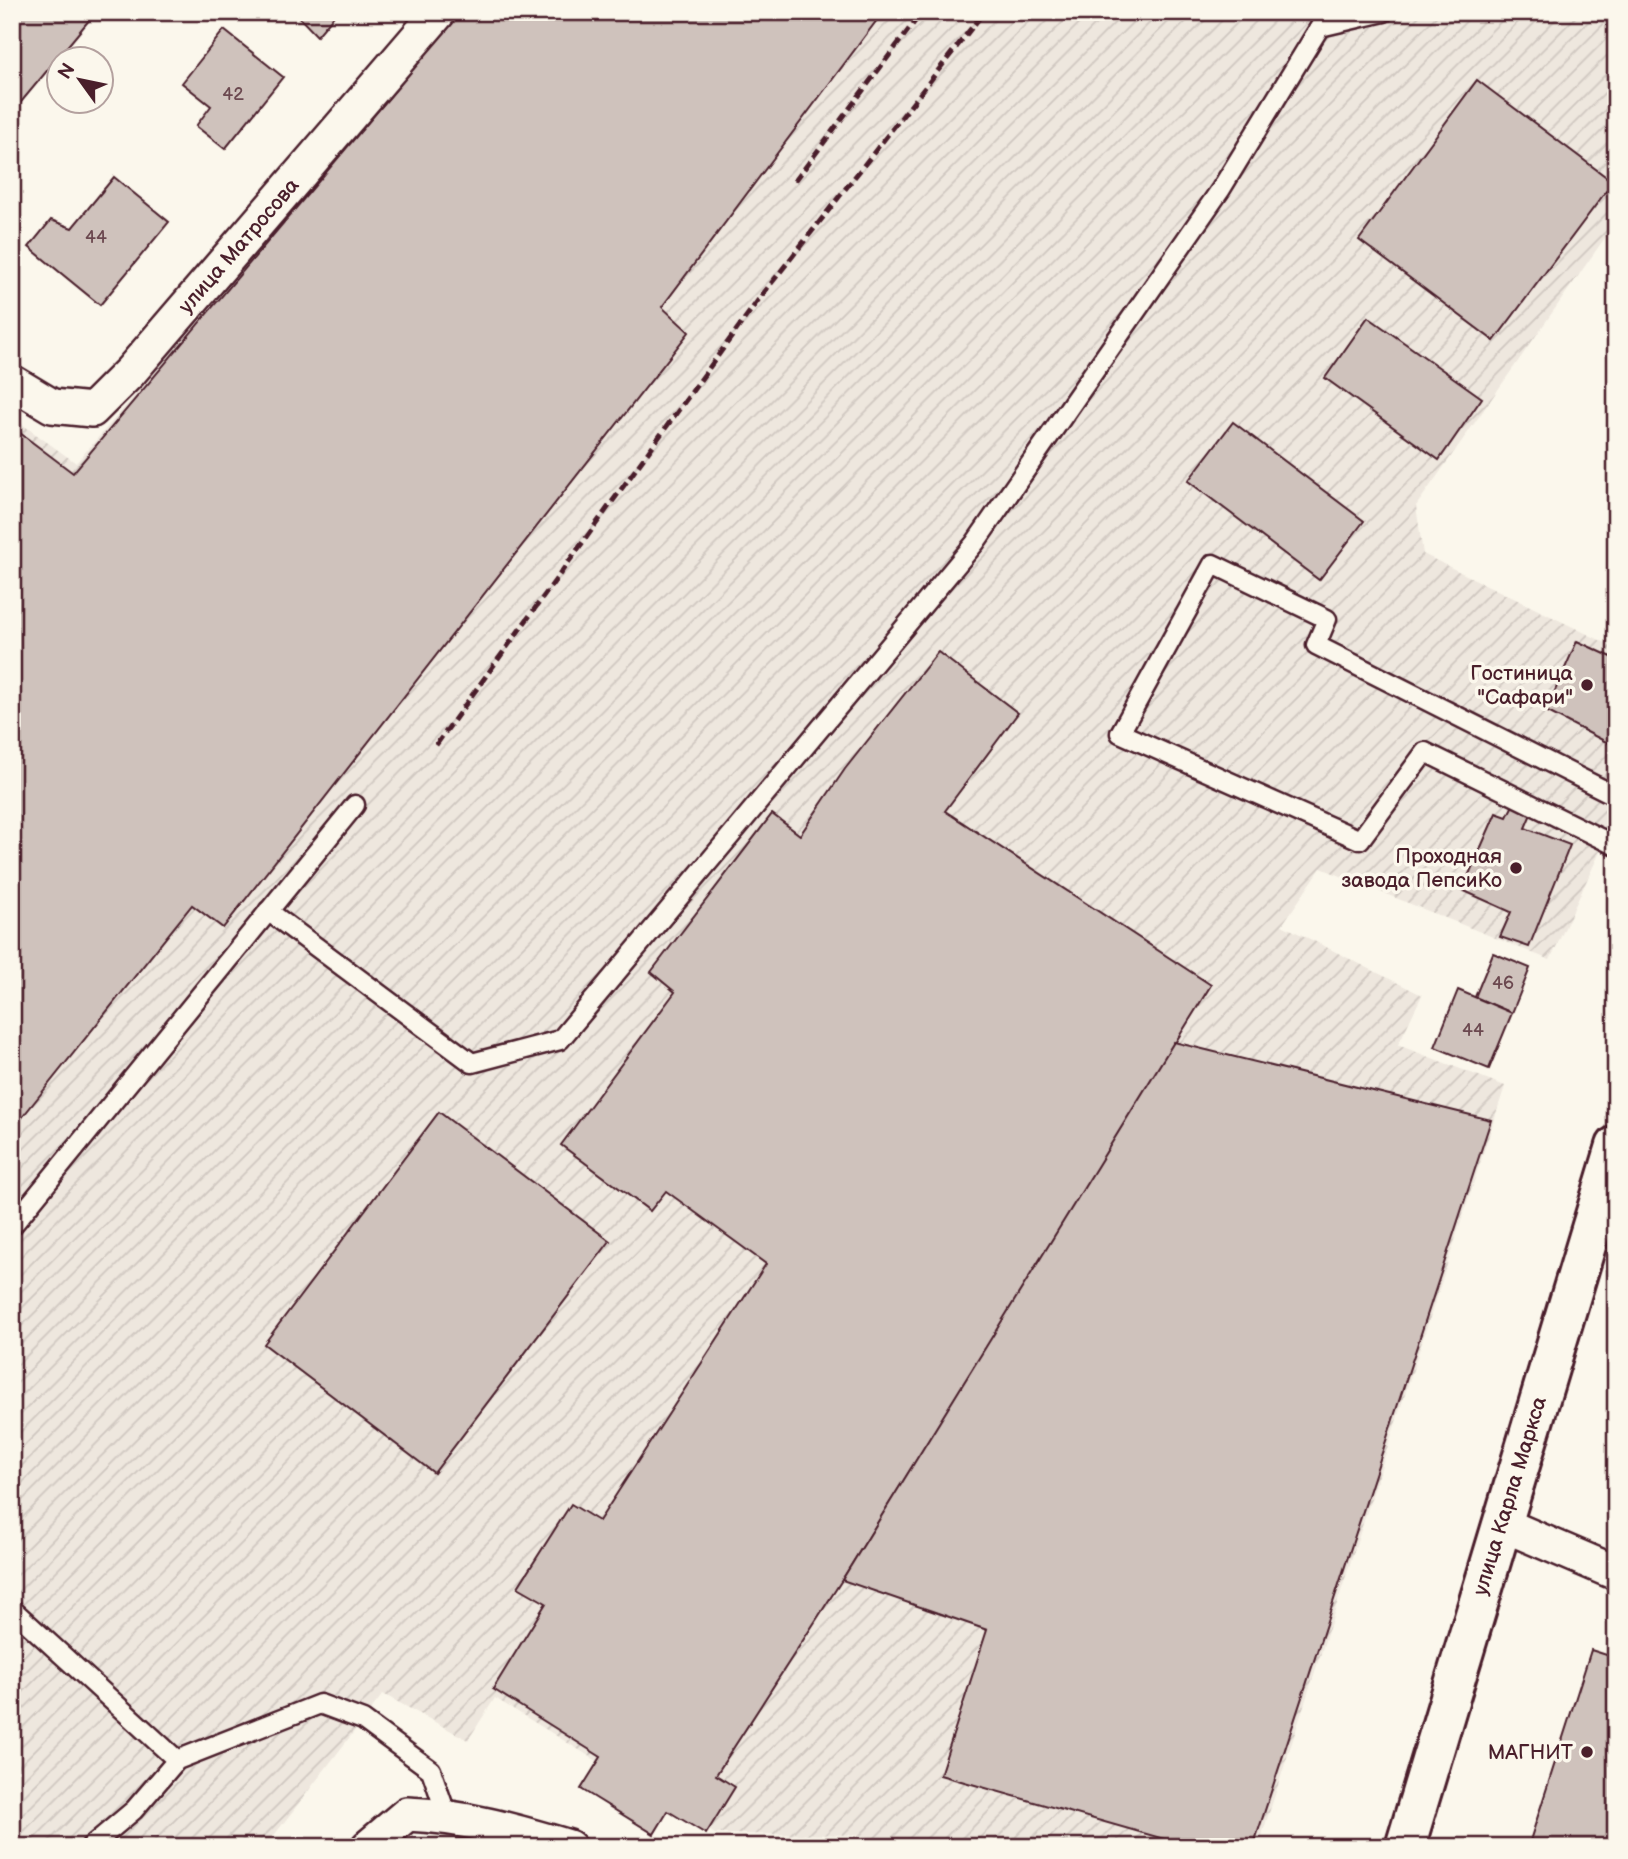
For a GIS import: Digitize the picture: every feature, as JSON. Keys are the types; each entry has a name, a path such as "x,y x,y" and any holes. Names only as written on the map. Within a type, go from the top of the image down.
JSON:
{"main road":[{"name":"улица Карла Маркса","path":"1405,1847 1616,1146"}],"street":[{"name":"улица Матросова","path":"12,382 52,406 92,410 130,372 439,12"},
{"path":"1502,1524 1616,1573"},
{"path":"368,1847 407,1814 447,1816 502,1827 569,1847"}],"lane":[{"path":"268,911 472,1063 560,1040 975,543 1221,189 1325,20 1384,12"},
{"path":"1616,796 1315,645 1327,620 1213,564 1120,733 1360,840 1425,752 1616,846"},
{"path":"12,1226 355,805"},
{"path":"12,1609 177,1760"},
{"path":"90,1847 134,1810 177,1760 214,1748 320,1704 363,1720 430,1770 447,1816"}],"shaded area":[{"path":"468,12 1616,12 1616,222 1416,506 1423,554 1616,648 1616,817 1550,960 1321,868 1282,925 1422,995 1398,1045 1505,1086 1258,1847 921,1847 857,1835 715,1834 495,1698 468,1740 383,1694 265,1847 12,1847 12,417 76,463"}],"building":[{"path":"12,12 82,12 90,19 68,46 46,46 46,72 12,113 12,45 19,37 12,29"},
{"path":"294,12 337,12 317,36"},
{"path":"461,12 883,12 662,307 689,332 223,928 192,905 12,1130 12,427 73,473"},
{"path":"224,30 283,77 225,149 196,126 211,106 182,83"},
{"path":"1477,80 1613,182 1494,341 1359,240"},
{"path":"114,177 169,222 100,305 29,247 51,220 72,228"},
{"path":"1368,317 1482,398 1439,460 1325,378"},
{"path":"1233,422 1364,521 1319,580 1188,481"},
{"name":"Гостиница \"Сафари\"","path":"1577,641 1616,659 1616,747 1546,711"},
{"path":"938,652 1018,713 945,811 1211,985 842,1580 716,1775 735,1787 706,1834 668,1811 654,1834 581,1789 601,1757 493,1689 546,1603 518,1587 571,1504 599,1521 766,1264 666,1191 650,1211 561,1145 675,992 651,972 772,814 800,835 845,769"},
{"name":"Проходная завода ПепсиКо","path":"1513,805 1531,814 1525,828 1570,845 1529,947 1500,937 1511,912 1462,890 1496,813 1507,817"},
{"path":"1493,953 1530,968 1512,1013 1475,997"},
{"path":"1458,990 1512,1013 1489,1069 1435,1047"},
{"path":"1174,1042 1491,1120 1253,1847 1192,1847 940,1775 987,1630 842,1580"},
{"path":"439,1112 610,1241 434,1473 264,1344"},
{"name":"МАГНИТ","path":"1591,1650 1616,1658 1616,1847 1528,1847"}],"railway":[{"path":"795,181 922,12"},
{"path":"436,745 759,299 984,12"}],"place":[{"name":"Гостиница \"Сафари\"","path":"1587,685"},
{"name":"Проходная завода ПепсиКо","path":"1516,868"},
{"name":"МАГНИТ","path":"1587,1752"}]}
